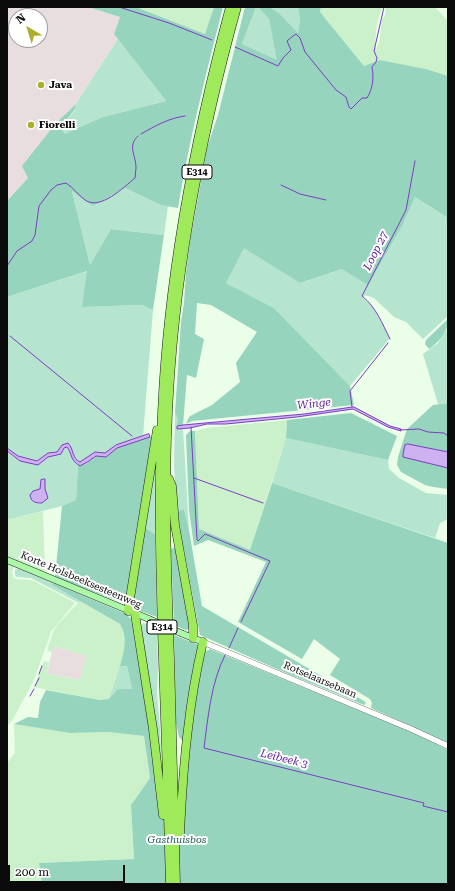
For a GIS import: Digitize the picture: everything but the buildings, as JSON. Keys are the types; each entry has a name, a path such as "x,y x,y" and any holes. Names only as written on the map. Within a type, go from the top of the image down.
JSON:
{"highway":[{"name":"E314","path":"170,884 160,544 162,412 168,332 181,225 200,126 230,7"},
{"name":"E314","path":"176,884 166,546 166,467 173,340 187,227 217,78 237,7"},
{"path":"162,412 158,422 132,612 153,729 165,832 169,842"},
{"path":"166,467 172,486 175,525 193,625 193,638"},
{"path":"175,850 180,833 181,790 192,697 203,642"}],"main road":[{"name":"Korte Holsbeeksesteenweg","path":"7,560 183,634"},
{"name":"Rotselaarsebaan","path":"183,634 203,642"}],"street":[{"name":"Rotselaarsebaan","path":"203,642 404,726 448,746"}],"shaded area":[{"path":"7,7 88,7 120,17 114,34 118,39 75,105 56,123 28,178 7,201"},
{"path":"354,407 390,426 401,429 401,431 388,427 353,409 297,417 226,424 207,424 177,429 177,426 183,425 304,414"},
{"path":"149,434 150,437 117,448 106,457 96,456 80,466 73,459 67,447 64,448 61,454 48,457 38,465 20,461 7,451 7,448 18,456 37,461 48,453 57,452 62,445 68,443 77,461 80,462 95,452 105,453 116,445"},
{"path":"408,444 448,452 448,468 403,457 405,445"},
{"path":"45,479 45,489 48,498 42,503 32,501 30,495 33,491 40,489 41,480"},
{"path":"53,646 87,656 80,680 47,674"}],"green space":[{"path":"88,7 136,7 205,34 214,7 223,7 204,82 178,208 161,205 125,188 93,206 72,191 90,265 111,229 164,235 153,310 142,305 82,307 87,271 7,297 7,201 28,178 22,166 56,123 75,105 76,108 60,128 65,134 103,117 166,101 114,34 120,17"},
{"path":"136,7 214,7 205,34"},
{"path":"245,7 256,7 242,44 277,60 269,19 258,7 270,7 280,14 298,33 300,20 298,7 321,7 320,12 364,66 380,60 426,69 448,76 448,218 415,197 404,222 368,285 342,269 300,283 244,248 226,283 274,308 350,386 354,405 192,421 186,424 190,416 212,405 240,382 236,363 257,332 211,305 197,303 195,334 204,339 196,378 187,375 183,425 177,426 178,419 175,413 181,322 191,236 207,148 218,115"},
{"path":"256,7 258,7 269,19 278,61 242,44"},
{"path":"270,7 298,7 300,20 298,33 280,14"},
{"path":"321,7 382,7 377,24 375,43 376,49 379,43 382,20 385,15 386,7 435,7 448,21 448,76 426,69 380,60 364,66 320,12"},
{"path":"118,39 166,101 103,117 65,135 60,128 76,109 75,105"},
{"path":"125,188 161,205 168,206 164,235 111,229 90,265 72,190 93,206"},
{"path":"415,197 448,218 448,316 423,339 406,322 394,317 374,298 365,295 363,298 373,307 390,338 350,386 274,308 226,283 244,247 300,283 342,269 404,222"},
{"path":"88,271 82,307 142,305 153,310 143,436 116,445 105,453 99,452 80,462 74,457 70,444 61,447 57,452 48,453 37,461 25,459 17,456 7,448 7,297"},
{"path":"448,319 447,328 443,336 429,349 425,344 426,340"},
{"path":"448,328 448,403 438,404 423,354 438,343"},
{"path":"448,403 448,489 425,485 401,472 397,465 407,429 433,405"},
{"path":"175,413 178,419 177,429 183,429 189,530 184,509 177,512 174,466"},
{"path":"351,413 397,436 388,460 286,438 287,420"},
{"path":"287,420 286,438 250,550 199,529 195,431 207,428"},
{"path":"190,431 195,431 199,529 250,550 272,483 448,543 448,743 371,708 372,703 370,699 330,675 340,659 314,639 302,659 238,622 266,562 208,540 194,546 189,510 186,435"},
{"path":"152,437 127,599 120,602 55,577 62,506 76,500 78,465 85,464 96,456 106,457 117,448"},
{"path":"286,438 388,460 389,469 399,478 426,493 448,495 448,519 440,523 435,538 272,483"},
{"path":"65,447 69,448 72,459 78,465 76,500 62,506 7,520 8,453 20,461 40,464 48,457 62,452"},
{"path":"153,469 155,469 155,534 145,528"},
{"path":"184,509 202,606 364,701 366,703 364,705 200,635 177,512"},
{"path":"43,511 44,572 7,557 7,520"},
{"path":"145,528 155,534 157,617 132,608"},
{"path":"177,547 191,625 189,629 186,630 174,625 171,549"},
{"path":"7,563 14,566 12,572 13,577 16,579 34,581 74,602 74,604 51,632 34,680 13,719 7,726"},
{"path":"18,568 53,583 52,585 80,601 79,603 31,578 17,577 15,575 15,570"},
{"name":"Gasthuisbos","path":"53,583 126,614 131,619 149,728 155,776 184,795 193,716 203,655 210,649 419,735 448,750 448,884 42,884 39,863 134,859 131,805 150,778 144,736 108,732 70,733 14,724 28,717 38,718 40,702 46,690 100,700 109,699 118,689 132,689 127,666 120,666 125,639 120,624 52,585"},
{"path":"80,601 120,624 123,630 125,652 109,699 100,700 34,687 44,661 49,662 47,674 80,680 86,656 54,646 52,652 47,651 53,632 58,624"},
{"path":"143,623 157,628 157,693 162,780 141,626"},
{"path":"174,635 199,645 184,742 179,737 176,722"},
{"path":"120,666 127,666 132,689 125,689 109,699"},
{"path":"14,724 70,733 108,732 144,736 150,778 131,805 134,859 39,863 42,884 7,884 7,763 15,753"}],"waterway":[{"path":"119,7 169,23 212,40"},
{"path":"235,47 278,66 291,50 287,41 296,34 300,38 305,52 336,90 346,97 351,109 362,98 367,98 372,87 372,67 377,58 374,51 384,7"},
{"path":"141,134 168,120 185,116"},
{"path":"7,266 17,251 32,241 35,235 39,206 51,190 57,185 66,183 80,196 91,203 105,200 118,192 135,178 136,163 133,143 138,136"},
{"name":"Loop 27","path":"390,339 375,310 362,296 406,210 415,161"},
{"path":"281,185 300,194 326,200"},
{"path":"10,336 132,436"},
{"name":"Loop 27","path":"352,407 350,391 388,343"},
{"name":"Leibeek 3","path":"191,427 198,541 205,534 270,561 241,622"},
{"name":"Winge","path":"400,430 419,429 428,432 444,433 448,436"},
{"path":"194,478 263,503"},
{"name":"Leibeek 3","path":"229,648 238,628"},
{"name":"Leibeek 3","path":"225,655 213,689 204,748 424,803 423,806 448,812"},
{"path":"39,674 42,666"},
{"path":"35,686 39,678"},
{"path":"30,696 34,689"}],"place":[{"name":"Java","path":"41,85"},
{"name":"Fiorelli","path":"31,125"}]}
